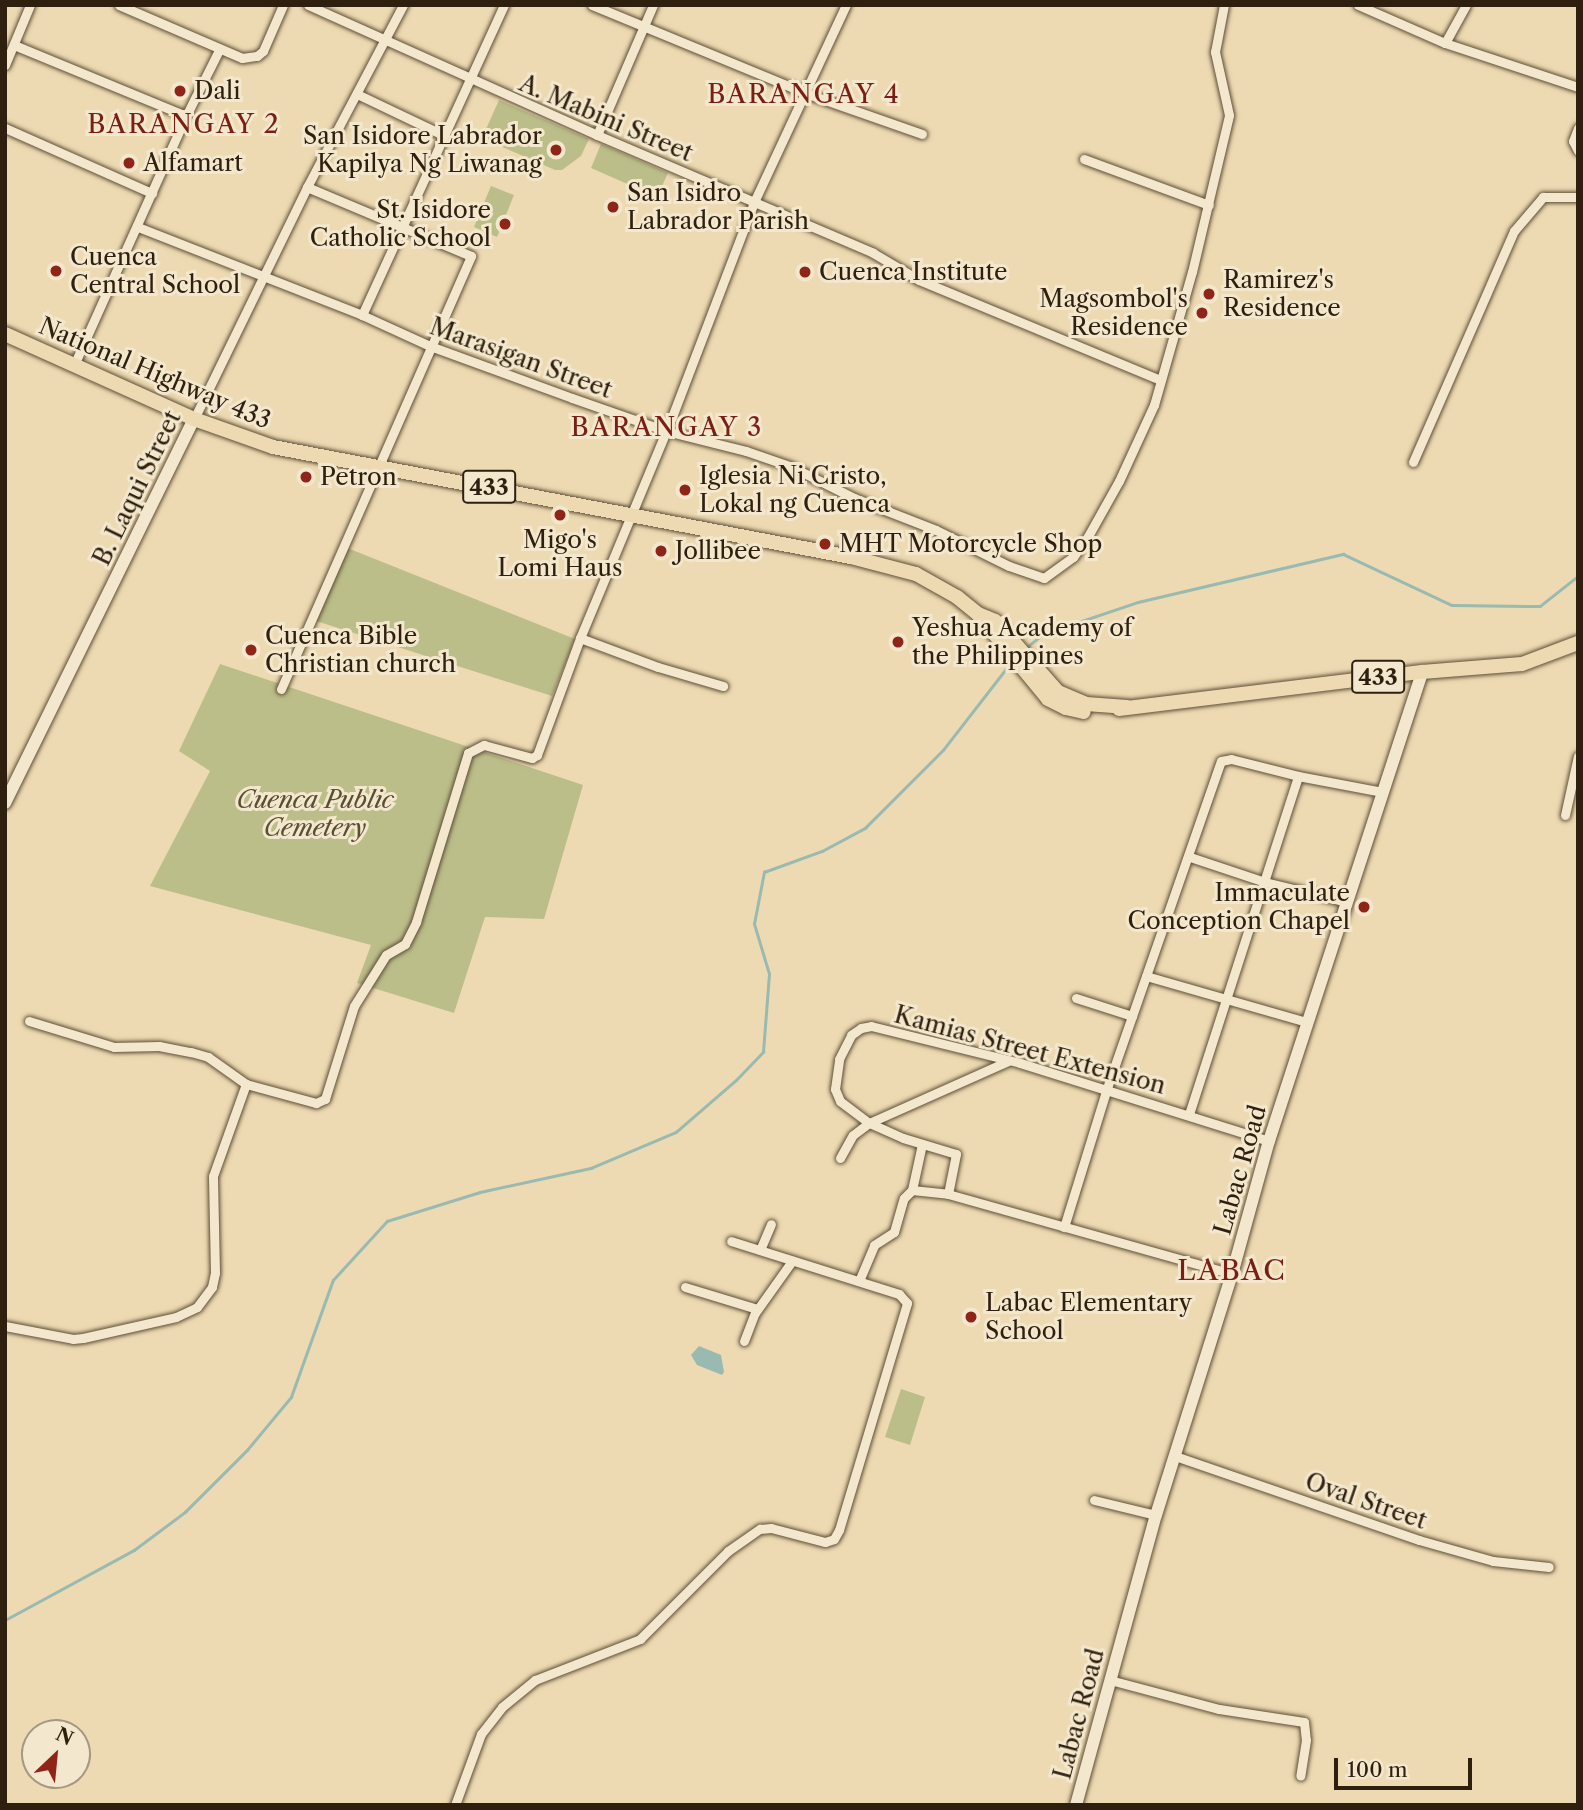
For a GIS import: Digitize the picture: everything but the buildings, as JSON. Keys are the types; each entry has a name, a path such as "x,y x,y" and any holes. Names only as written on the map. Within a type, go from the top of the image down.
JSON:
{"main road":[{"name":"National Highway 433","path":"5,334 194,419 273,447 886,564 938,585 978,614 1043,684 1074,701 1127,707 1422,671 1522,664 1578,643"}],"street":[{"path":"5,65 30,5"},
{"path":"119,5 242,58 257,56 263,51 283,5"},
{"name":"A. Mabini Street","path":"308,5 469,79 873,253 919,280 1160,380"},
{"name":"B. Laqui Street","path":"5,803 265,278 307,187 386,42 403,5"},
{"path":"362,315 504,5"},
{"path":"592,5 804,93 922,134"},
{"path":"597,135 653,5"},
{"path":"29,1021 114,1047 159,1046 191,1052 208,1057 246,1084 316,1103 325,1099 354,1006 386,955 405,944 416,922 468,753 484,746 532,758 537,755 580,638 633,515 754,202 846,5"},
{"path":"1160,380 1209,205 1229,115 1215,52 1224,5"},
{"path":"1358,5 1445,43 1578,87"},
{"path":"1445,43 1466,5"},
{"path":"14,45 186,116"},
{"path":"74,365 186,116 219,50"},
{"path":"357,94 443,135"},
{"path":"5,128 152,193"},
{"path":"1578,128 1573,141 1578,151"},
{"path":"1084,159 1209,205"},
{"path":"281,689 471,256 307,187"},
{"path":"1413,463 1514,231 1543,197 1578,197"},
{"name":"Marasigan Street","path":"138,226 362,315 430,346 666,431 746,451 793,467 853,498 936,530 1009,566 1044,578 1073,557 1119,481 1154,405 1160,380"},
{"path":"580,638 658,667 723,686"},
{"name":"Labac Road","path":"1076,1805 1156,1515 1232,1274 1269,1141 1422,671"},
{"path":"1565,815 1578,756"},
{"path":"1063,1227 1107,1088 1221,761 1231,759 1298,776 1383,792"},
{"path":"1189,1114 1298,776"},
{"path":"1189,857 1265,882 1346,901"},
{"path":"1146,976 1306,1022"},
{"path":"1076,998 1132,1016"},
{"name":"Kamias Street Extension","path":"948,1194 956,1154 869,1123 840,1101 835,1089 839,1059 851,1035 861,1028 871,1026 1008,1060 1107,1088 1269,1141"},
{"path":"840,1158 853,1135 869,1123 1008,1060"},
{"path":"5,1326 73,1339 176,1317 197,1307 212,1287 215,1273 213,1175 246,1084"},
{"path":"859,1281 874,1245 894,1232 904,1198 912,1190 922,1144"},
{"path":"912,1190 948,1194 1232,1274"},
{"path":"760,1250 771,1224"},
{"path":"455,1805 481,1734 502,1707 535,1680 639,1639 728,1551 760,1529 771,1528 812,1541 825,1542 834,1539 862,1459 907,1303 899,1294 731,1241"},
{"path":"744,1341 757,1309 792,1261"},
{"path":"685,1287 757,1309"},
{"name":"Oval Street","path":"1175,1456 1419,1541 1493,1561 1549,1567"},
{"path":"1094,1500 1156,1515"},
{"path":"1110,1680 1219,1709 1304,1722 1306,1740 1300,1776"}],"green space":[{"path":"499,100 589,139 581,156 562,170 555,170 482,138"},
{"path":"601,144 668,173 657,197 591,168"},
{"path":"491,186 514,195 497,237 474,227"},
{"path":"345,547 575,639 552,696 313,620"},
{"name":"Cuenca Public Cemetery","path":"220,664 583,785 544,919 485,917 454,1013 357,983 371,945 150,886 210,771 179,751"},
{"path":"901,1389 925,1397 910,1445 885,1437"}],"water":[{"path":"699,1346 721,1355 724,1372 722,1375 697,1365 691,1355"}],"waterway":[{"path":"1027,647 1043,634 1138,602 1343,554 1452,605 1540,606 1578,576"},
{"path":"5,1620 134,1550 185,1512 247,1450 291,1397 333,1280 387,1221 480,1192 591,1168 676,1132 736,1080 763,1052 769,974 754,924 764,872 822,851 865,828 943,750 1012,661"}],"place":[{"name":"Dali","path":"180,91"},
{"name":"San Isidore Labrador Kapilya Ng Liwanag","path":"556,150"},
{"name":"Alfamart","path":"129,163"},
{"name":"San Isidro Labrador Parish","path":"613,207"},
{"name":"St. Isidore Catholic School","path":"505,224"},
{"name":"Cuenca Central School","path":"56,271"},
{"name":"Cuenca Institute","path":"805,272"},
{"name":"Ramirez's Residence","path":"1209,294"},
{"name":"Magsombol's Residence","path":"1202,313"},
{"name":"Petron","path":"306,477"},
{"name":"Iglesia Ni Cristo, Lokal ng Cuenca","path":"685,490"},
{"name":"Migo's Lomi Haus","path":"560,515"},
{"name":"MHT Motorcycle Shop","path":"825,544"},
{"name":"Jollibee","path":"661,551"},
{"name":"Yeshua Academy of the Philippines","path":"898,642"},
{"name":"Cuenca Bible Christian church","path":"251,650"},
{"name":"Immaculate Conception Chapel","path":"1364,907"},
{"name":"Labac Elementary School","path":"971,1317"}],"district":[{"name":"BARANGAY 4","path":"804,95"},
{"name":"BARANGAY 2","path":"184,125"},
{"name":"BARANGAY 3","path":"667,428"},
{"name":"LABAC","path":"1232,1270"}]}
